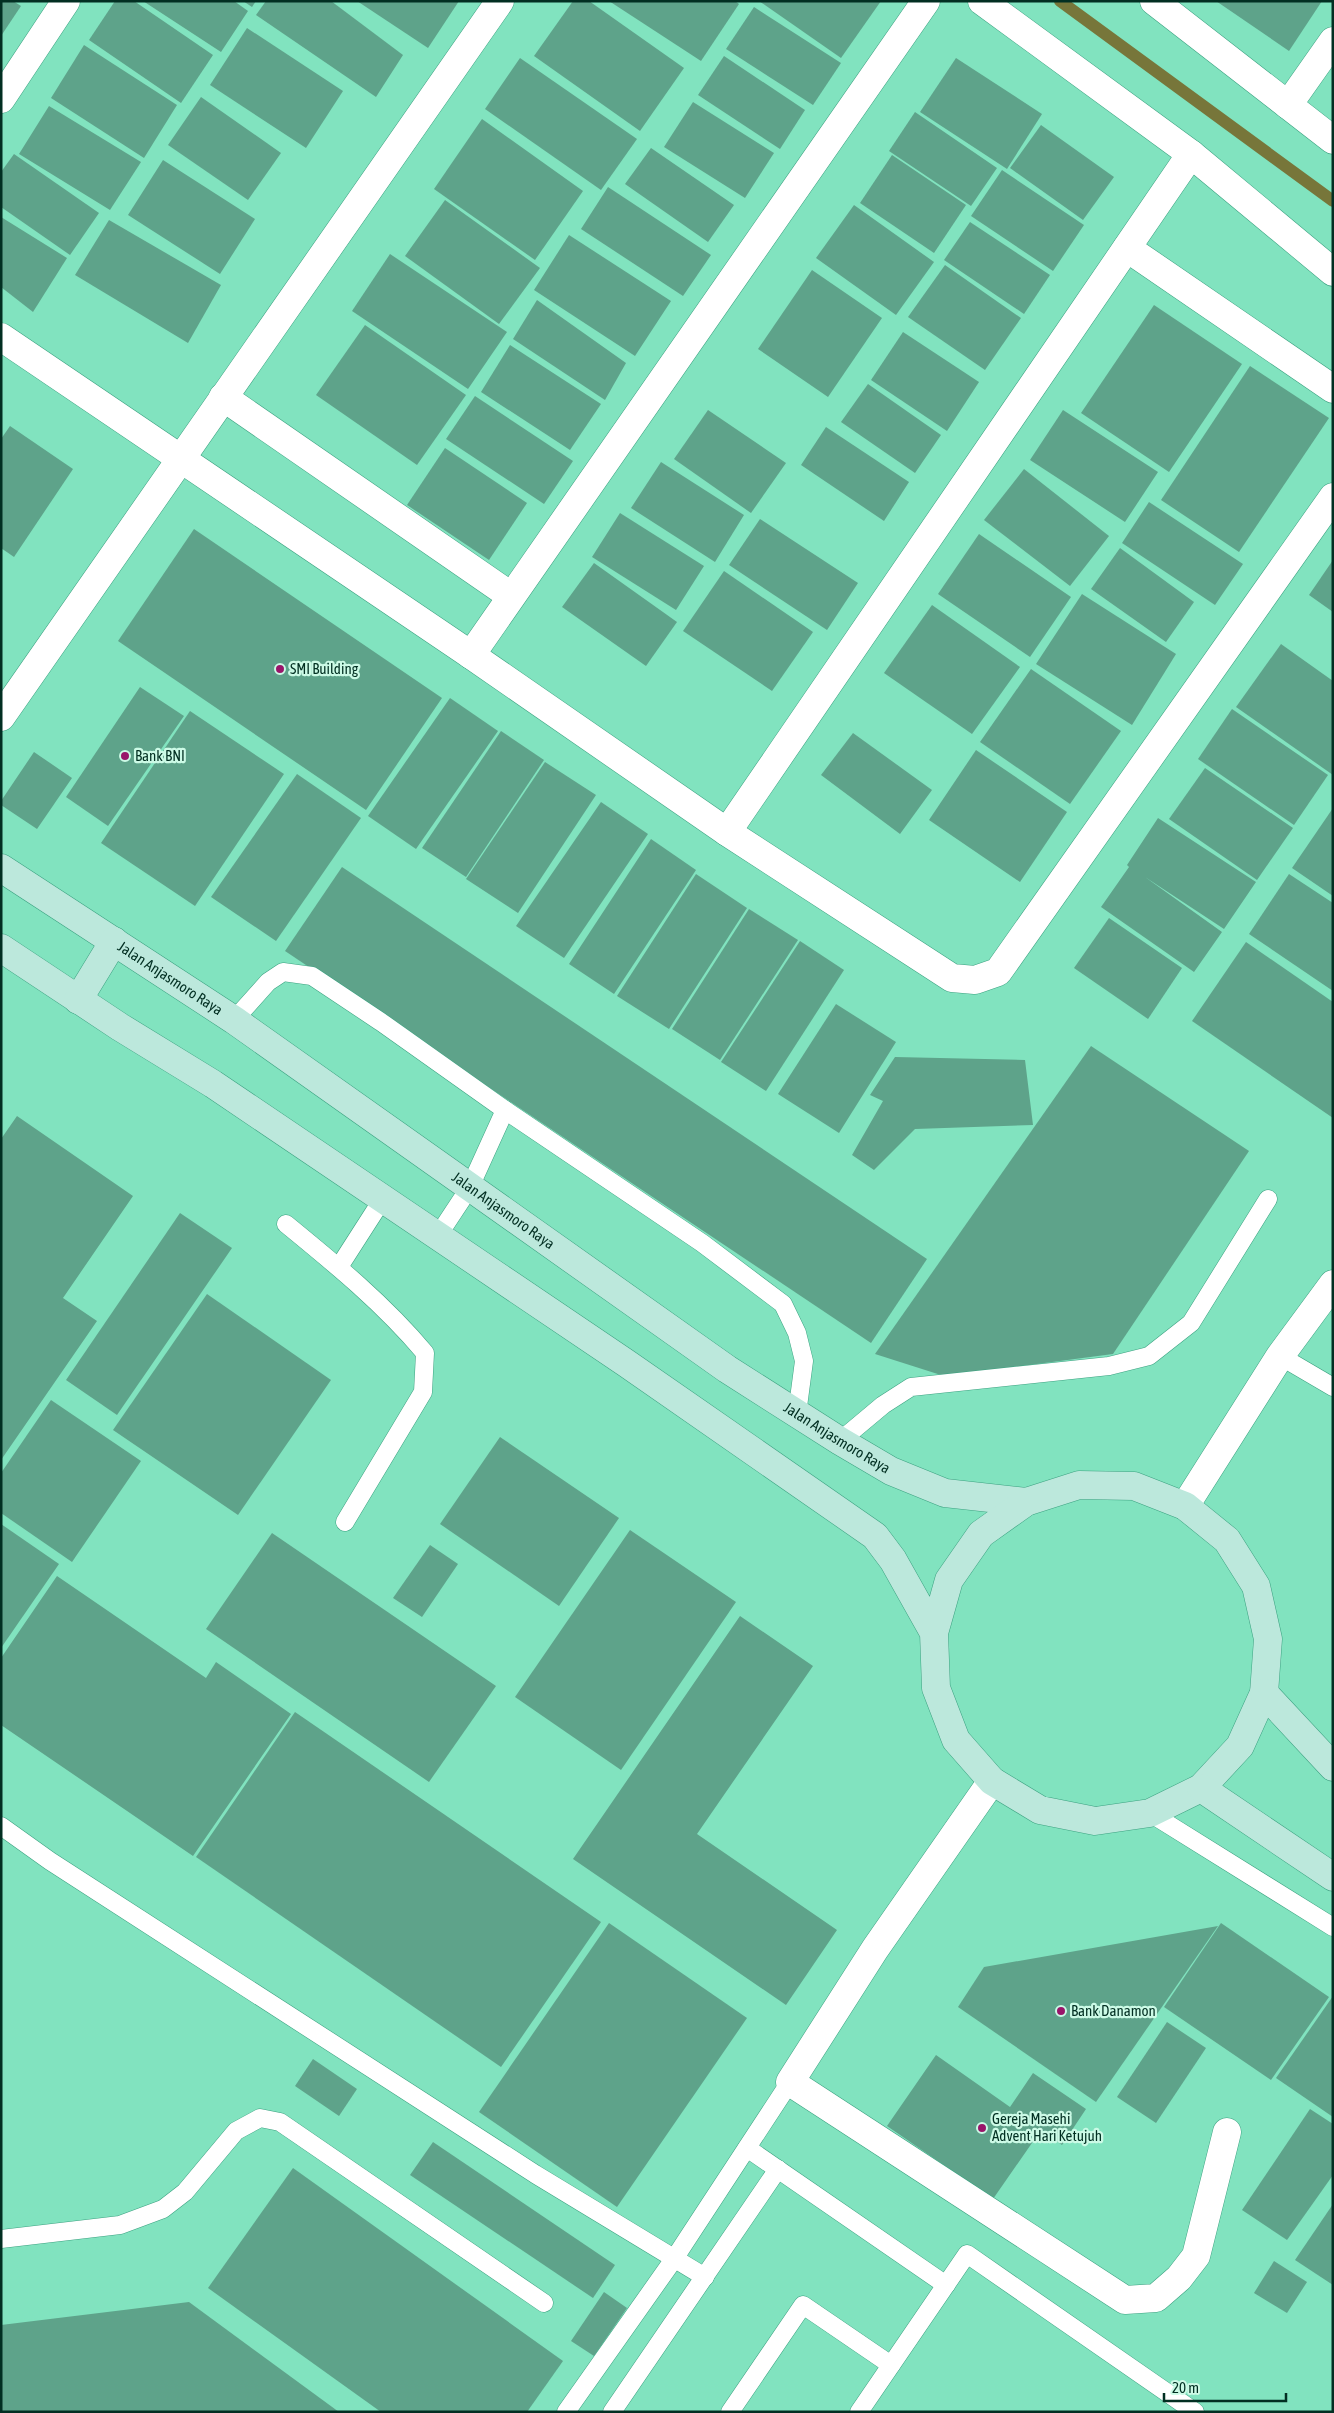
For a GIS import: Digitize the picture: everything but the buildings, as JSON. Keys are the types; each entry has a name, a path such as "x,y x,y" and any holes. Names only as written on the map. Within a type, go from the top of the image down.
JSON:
{"street":[{"path":"1,99 66,1"},
{"path":"1,717 500,1"},
{"path":"471,655 926,1"},
{"path":"982,1 1191,154 1333,272"},
{"path":"1154,1 1333,140"},
{"path":"1288,105 1333,41"},
{"path":"727,832 1191,154"},
{"path":"1127,248 1333,389"},
{"path":"1,336 471,655 727,832 952,978 975,980 998,972 1333,497"},
{"path":"223,397 511,596"},
{"name":"Jalan Anjasmoro Raya","path":"1,868 234,1020 727,1369 797,1414 891,1471 945,1493 1026,1502"},
{"path":"78,1000 114,941"},
{"path":"1,948 78,1000 213,1084 626,1364 875,1536 893,1560 934,1633"},
{"path":"1185,1506 1280,1356 1333,1284"},
{"path":"1079,1485 1134,1486 1185,1506 1227,1540 1256,1586 1268,1639 1264,1693 1240,1746 1201,1788 1150,1813 1095,1821 1040,1810 992,1782 956,1740 936,1688 934,1633 949,1580 981,1534 1026,1502 1079,1485"},
{"path":"1264,1693 1333,1767"},
{"path":"992,1782 875,1949 790,2082 1125,2300 1156,2298 1179,2278 1196,2256 1227,2132"},
{"path":"1201,1788 1333,1877"}],"lane":[{"path":"234,1020 268,982 283,972 312,976 702,1244 783,1304 797,1333 804,1361 797,1414"},
{"path":"437,1237 470,1187 505,1110"},
{"path":"840,1440 883,1405 910,1387 1109,1366 1149,1356 1191,1323 1268,1199"},
{"path":"339,1267 382,1200"},
{"path":"286,1224 339,1267 400,1323 425,1353 423,1392 345,1522"},
{"path":"1280,1356 1333,1387"},
{"path":"1150,1813 1333,1926"},
{"path":"1,1826 50,1861 510,2158 705,2277"},
{"path":"566,2412 674,2259 790,2082"},
{"path":"1,2239 120,2225 163,2209 185,2192 236,2131 260,2118 280,2122 544,2303"},
{"path":"747,2148 946,2285"},
{"path":"612,2412 778,2169"},
{"path":"859,2412 967,2254 1195,2412"},
{"path":"730,2412 803,2305 891,2365"}],"waterway":[{"path":"1060,1 1333,201"}],"place":[{"name":"SMI Building","path":"280,669"},
{"name":"Bank BNI","path":"125,756"},
{"name":"Bank Danamon","path":"1061,2011"},
{"name":"Gereja Masehi Advent Hari Ketujuh","path":"982,2128"}]}
